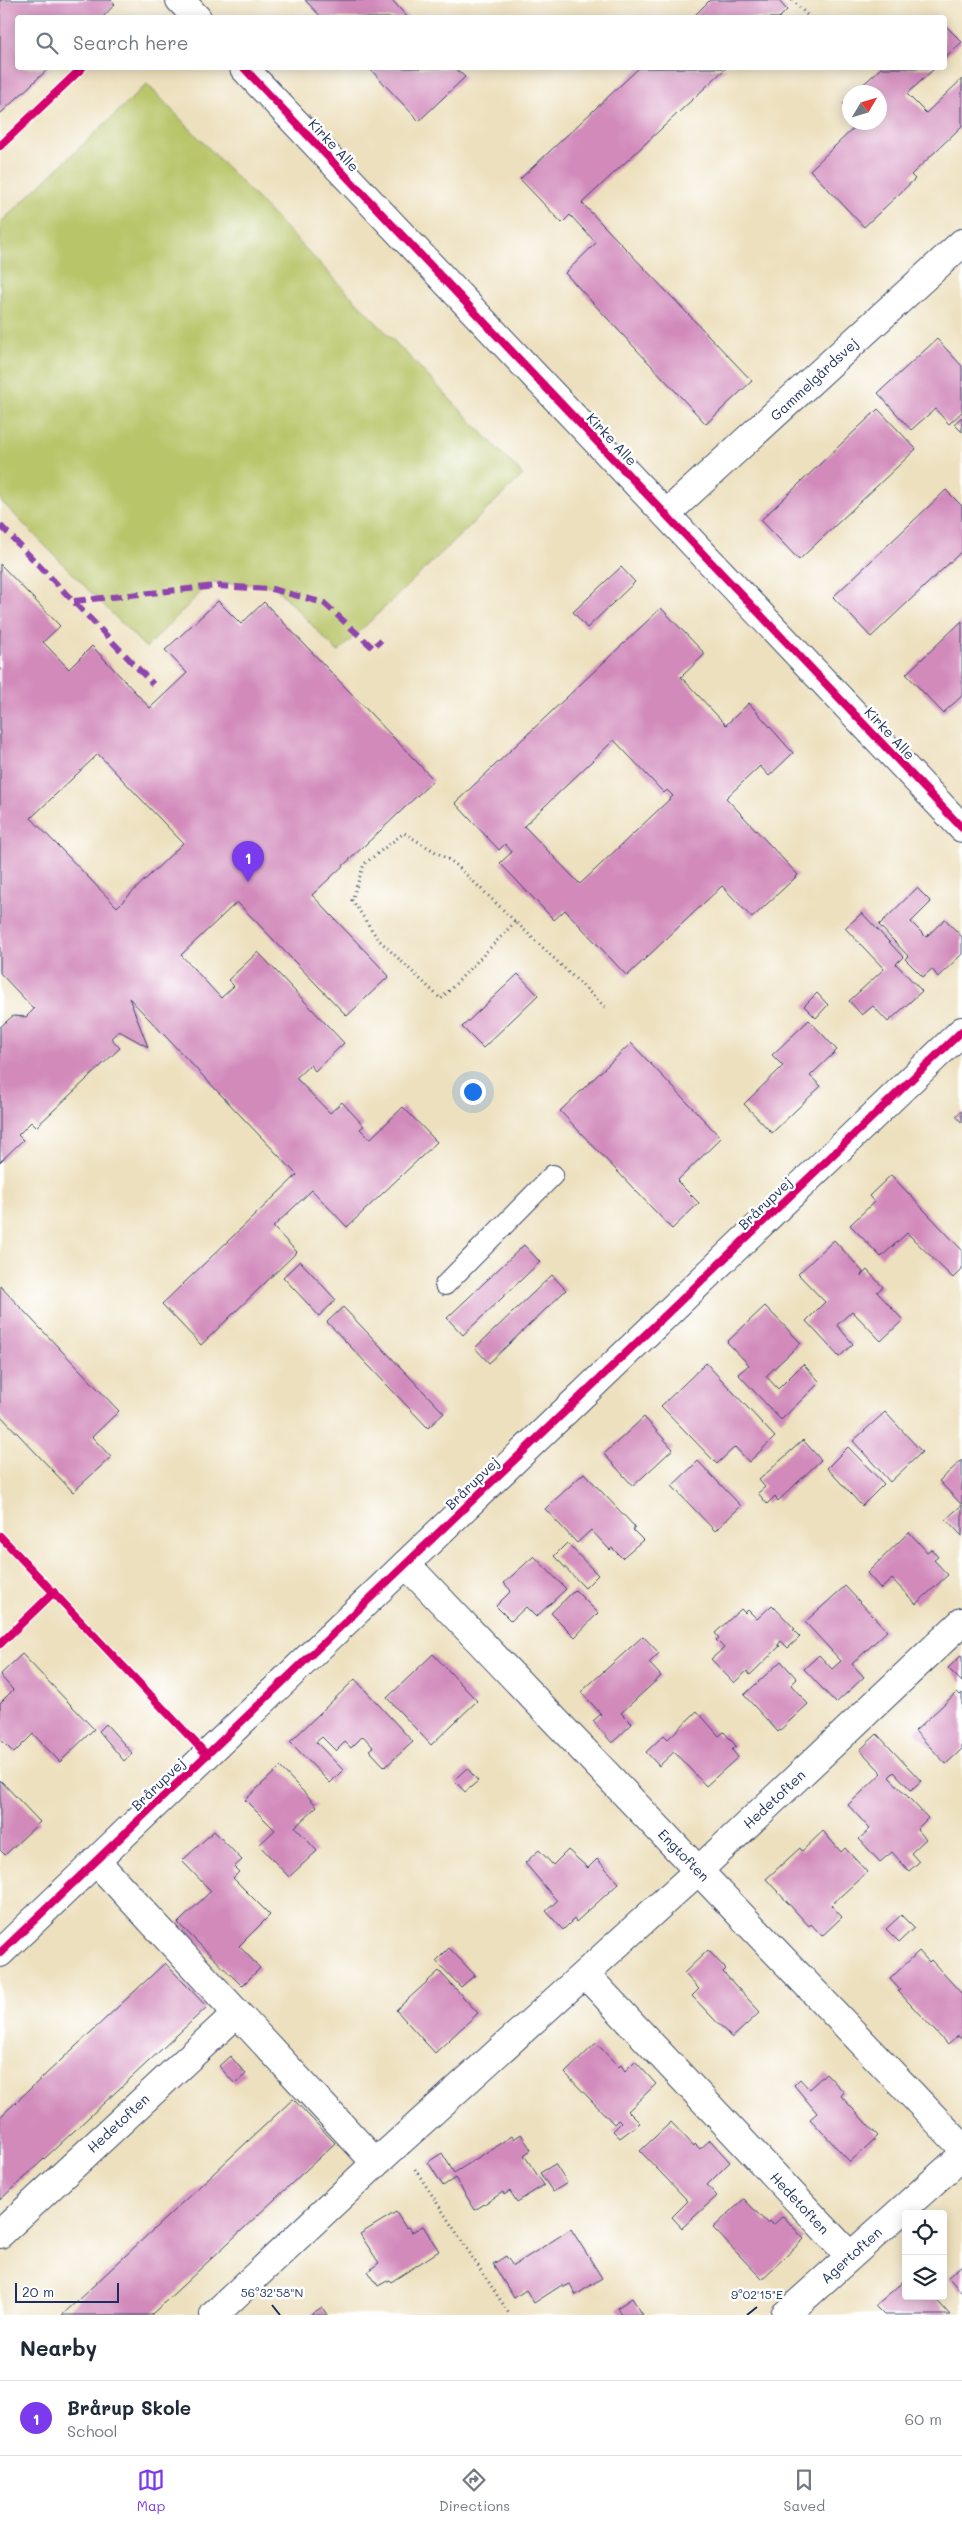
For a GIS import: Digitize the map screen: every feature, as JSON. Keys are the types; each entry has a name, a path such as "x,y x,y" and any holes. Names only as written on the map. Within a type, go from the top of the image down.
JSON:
{"street":[{"path":"180,0 194,15"},
{"name":"Kirke Alle","path":"246,70 962,828"},
{"name":"Gammelgårdsvej","path":"666,514 962,243"},
{"name":"Brårupvej","path":"0,1953 962,1031"},
{"name":"Engtoften","path":"406,1564 962,2147"},
{"name":"Hedetoften","path":"214,2315 376,2163 698,1870 962,1622"},
{"path":"96,1861 376,2163"},
{"name":"Hedetoften","path":"585,1974 850,2256"},
{"name":"Hedetoften","path":"0,2234 237,2013"},
{"name":"Agertoften","path":"785,2315 962,2156"}],"lane":[{"path":"445,1285 553,1175"}],"path":[{"path":"792,0 807,15"},
{"path":"516,922 440,999 378,939 352,900 364,864 404,833 454,863 516,922 605,1007"},
{"path":"398,2143 510,2315"}],"green space":[{"path":"147,84 523,475 338,652 274,586 211,582 146,648 0,500 0,223"}],"building":[{"path":"0,0 111,0 115,4 105,15 15,15 15,70 47,70 0,114"},
{"path":"305,0 392,0 405,15 319,15"},
{"path":"710,0 778,0 787,10 782,15 695,15"},
{"path":"947,27 962,42 947,55"},
{"path":"371,70 457,70 465,77 419,121"},
{"path":"637,70 724,70 582,203 752,381 706,424 565,273 596,243 570,215 562,223 520,179"},
{"path":"879,70 933,70 907,94 926,113 962,79 962,126 911,175 915,179 864,227 810,170 852,130 887,130 887,85 863,85"},
{"path":"937,339 962,366 962,412 949,424 935,409 911,430 878,393"},
{"path":"878,409 916,449 799,560 761,520"},
{"path":"962,417 962,432 954,424"},
{"path":"946,490 962,506 962,551 871,637 833,597"},
{"path":"0,564 60,626 43,642 69,669 92,646 150,708 187,673 165,650 218,601 241,624 264,602 434,780 312,895 389,976 347,1016 237,902 181,955 221,998 234,986 228,980 258,952 344,1043 315,1071 310,1065 296,1078 330,1113 342,1102 364,1126 360,1129 370,1139 403,1107 437,1142 347,1227 312,1190 273,1227 297,1252 201,1345 162,1304 297,1175 129,998 148,1047 119,1031 111,1038 120,1048 36,1127 31,1122 18,1135 23,1140 0,1162 0,1027 13,1016 26,1017 34,1009 0,973","holes":["98,754 183,843 117,907 31,818"]},
{"path":"621,567 635,582 587,628 573,612"},
{"path":"661,608 705,654 681,677 726,725 749,703 793,753 769,776 760,766 726,798 798,875 752,918 722,886 627,976 565,910 554,920 500,863 512,852 505,844 499,850 455,803","holes":["614,740 664,793 667,790 673,796 580,884 524,826"]},
{"path":"962,621 962,696 943,713 906,674"},
{"path":"917,888 931,902 911,922 926,937 945,919 962,937 962,954 938,977 932,969 923,977 905,959 908,956 879,925"},
{"path":"862,913 903,957 896,964 922,991 888,1022 873,1006 862,1015 849,1001 884,969 845,928"},
{"path":"518,974 538,995 483,1048 462,1027"},
{"path":"817,993 828,1005 816,1018 804,1006"},
{"path":"809,1020 837,1050 810,1076 821,1086 772,1133 744,1104 783,1066 772,1055"},
{"path":"631,1043 721,1138 677,1181 699,1203 672,1229 560,1111"},
{"path":"962,1111 962,1123 956,1116"},
{"path":"891,1175 962,1250 962,1269 953,1278 907,1233 881,1257 850,1225 874,1202 869,1196"},
{"path":"834,1240 863,1272 861,1276 867,1270 883,1287 877,1292 903,1320 881,1341 852,1311 837,1325 853,1344 839,1357 806,1321 825,1302 798,1274"},
{"path":"524,1245 540,1262 463,1335 447,1318"},
{"path":"300,1261 336,1300 319,1316 283,1277"},
{"path":"552,1275 566,1290 489,1363 475,1348"},
{"path":"0,1286 119,1411 92,1437 111,1457 73,1492 0,1415"},
{"path":"765,1306 801,1343 766,1376 778,1389 803,1364 820,1382 781,1420 738,1374 749,1365 727,1342"},
{"path":"343,1307 444,1413 428,1428 327,1322"},
{"path":"706,1363 775,1437 749,1462 735,1447 717,1464 661,1406"},
{"path":"885,1412 922,1452 890,1482 853,1441"},
{"path":"644,1417 673,1449 633,1486 604,1454"},
{"path":"803,1440 821,1460 778,1501 775,1496 767,1504 758,1493 765,1487 759,1480"},
{"path":"848,1447 884,1484 862,1506 827,1468"},
{"path":"962,1460 962,1505 939,1481"},
{"path":"698,1461 741,1506 715,1531 672,1486"},
{"path":"584,1473 635,1527 633,1530 643,1540 622,1558 612,1548 610,1550 591,1530 577,1543 545,1509"},
{"path":"962,1505 962,1536 946,1519"},
{"path":"909,1532 927,1552 931,1549 938,1557 934,1560 948,1575 916,1604 892,1579 881,1589 867,1573"},
{"path":"567,1543 598,1575 585,1588 554,1556"},
{"path":"534,1556 566,1589 536,1617 526,1607 511,1621 496,1606 511,1591 504,1583"},
{"path":"845,1586 887,1631 852,1664 864,1677 836,1703 804,1669 819,1655 832,1669 841,1661 805,1622"},
{"path":"575,1590 598,1613 575,1637 551,1613"},
{"path":"772,1605 795,1629 793,1630 800,1637 788,1648 781,1641 778,1645 780,1646 750,1675 747,1671 734,1683 711,1659 724,1648 716,1640 719,1638 715,1633 741,1609 745,1613 748,1610 757,1619"},
{"path":"643,1636 659,1653 649,1663 661,1676 621,1713 632,1724 612,1743 593,1721 601,1714 581,1692"},
{"path":"22,1654 94,1729 60,1762 33,1734 14,1753 0,1739 0,1703 13,1690 0,1675"},
{"path":"433,1654 477,1701 431,1745 387,1698"},
{"path":"962,1655 962,1682 948,1668"},
{"path":"781,1661 797,1679 791,1685 808,1704 778,1732 744,1695"},
{"path":"355,1679 413,1742 385,1767 369,1750 373,1747 363,1736 351,1748 345,1742 336,1751 322,1737 316,1742 343,1770 330,1783 290,1742"},
{"path":"957,1692 960,1695 962,1693 962,1749 946,1764 915,1731"},
{"path":"697,1711 719,1736 724,1732 736,1746 732,1750 738,1757 706,1786 674,1752 659,1766 646,1752 664,1735 668,1739"},
{"path":"106,1724 132,1753 124,1761 99,1731"},
{"path":"877,1734 921,1781 911,1790 894,1772 889,1777 928,1818 917,1829 926,1839 911,1853 919,1862 909,1871 892,1852 880,1862 859,1839 870,1829 848,1805 882,1773 860,1750"},
{"path":"280,1767 317,1806 295,1827 317,1851 289,1877 259,1845 275,1830 245,1800"},
{"path":"467,1768 478,1781 465,1792 454,1780"},
{"path":"0,1780 40,1822 5,1855 0,1850"},
{"path":"214,1831 242,1860 234,1867 239,1872 233,1878 270,1915 239,1946 260,1968 242,1986 178,1923 211,1891 182,1861"},
{"path":"823,1831 841,1852 845,1848 867,1872 831,1905 842,1917 822,1936 811,1924 809,1926 766,1879 800,1848 802,1851"},
{"path":"539,1850 553,1865 568,1850 588,1868 597,1859 619,1883 576,1922 574,1919 563,1930 546,1911 557,1901 525,1863"},
{"path":"901,1915 914,1928 899,1942 886,1929"},
{"path":"449,1948 475,1975 461,1987 436,1961"},
{"path":"708,1950 726,1969 723,1972 760,2012 732,2038 692,1996 699,1989 684,1973"},
{"path":"919,1951 929,1962 931,1960 962,1994 962,2039 958,2036 948,2045 898,1991 900,1990 890,1979"},
{"path":"165,1963 207,2007 0,2200 0,2117"},
{"path":"439,1971 478,2013 435,2053 396,2010"},
{"path":"596,2043 619,2067 621,2065 625,2071 635,2061 656,2084 628,2111 640,2123 620,2138 613,2131 621,2123 618,2120 614,2124 565,2073"},
{"path":"230,2056 246,2074 235,2084 219,2066"},
{"path":"826,2073 844,2092 841,2096 878,2136 850,2162 810,2119 817,2113 794,2085 800,2079 809,2089"},
{"path":"293,2099 335,2143 151,2315 62,2315"},
{"path":"671,2122 694,2146 695,2144 700,2149 710,2140 730,2162 707,2185 717,2196 682,2228 672,2217 688,2201 640,2151"},
{"path":"521,2134 531,2150 524,2155 544,2185 517,2202 510,2191 504,2195 503,2192 475,2210 455,2178 443,2186 428,2162 442,2153 454,2173 512,2136 514,2139"},
{"path":"555,2164 567,2183 553,2192 540,2173"},
{"path":"744,2199 767,2223 769,2221 773,2225 783,2216 804,2239 762,2279 713,2228"},
{"path":"396,2212 406,2228 408,2227 412,2232 423,2226 439,2251 391,2282 389,2280 378,2286 368,2271 379,2263 360,2234"},
{"path":"571,2229 602,2278 576,2295 570,2284 564,2287 562,2285 534,2303 526,2290 514,2298 493,2264 506,2256 513,2266"},
{"path":"962,2265 962,2293 948,2277"},
{"path":"902,2282 902,2300 937,2300 950,2315 884,2315 875,2306"},
{"path":"632,2298 643,2315 621,2315 617,2308"},
{"path":"322,2307 327,2315 310,2315"}],"marked path":[{"path":"0,525 153,684"},
{"path":"74,601 216,586 272,589 324,603 373,648 381,640"}],"cycle path":[{"path":"0,146 80,70"},
{"path":"246,70 962,828"},
{"path":"0,1953 962,1031"},
{"path":"0,1536 207,1755"},
{"path":"0,1644 54,1592"}],"place":[{"name":"Brårup Skole","path":"248,882"}]}
